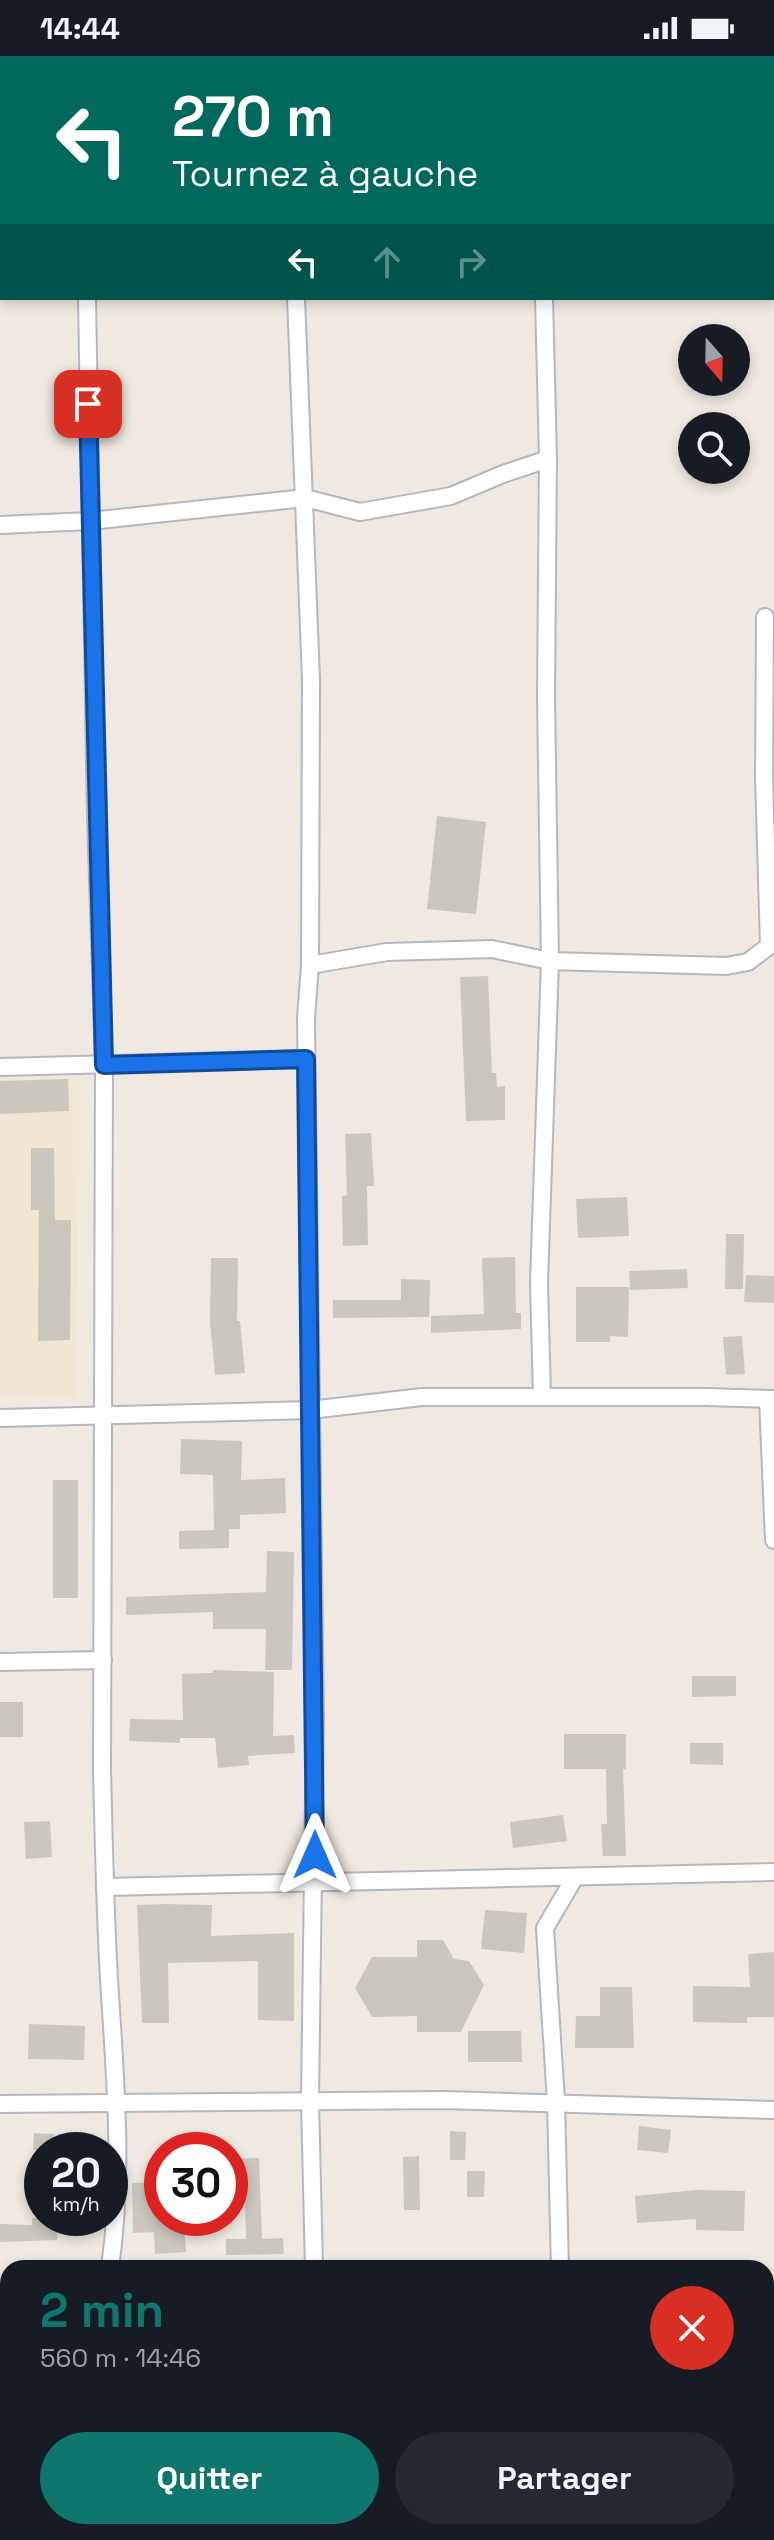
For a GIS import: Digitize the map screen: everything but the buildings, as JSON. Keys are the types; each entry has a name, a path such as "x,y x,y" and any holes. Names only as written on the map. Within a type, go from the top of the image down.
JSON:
{"street":[{"path":"87,300 104,1065 102,1770 105,1887 118,2103 118,2212 111,2260"},
{"path":"296,300 311,680 310,965 306,1059 314,1599 315,1883 310,2101 314,2260"},
{"path":"542,1396 539,1283 550,961 546,697 548,459 544,300"},
{"path":"0,525 90,521 305,498 360,512 451,496 548,459"},
{"path":"310,965 387,952 492,949 550,961 726,966 748,962 769,946 764,777 765,617"},
{"path":"0,1067 306,1059"},
{"path":"0,1418 310,1410 422,1397 771,1399 774,1540"},
{"path":"0,1662 103,1660"},
{"path":"105,1887 774,1872"},
{"path":"560,2260 556,2102 545,1928 575,1877"},
{"path":"0,2104 556,2102 774,2110"},
{"path":"774,2326 774,2362"}],"shaded area":[{"path":"79,1078 77,1398 0,1397 0,1080"}],"route":[{"path":"88,404 104,1065 306,1059 315,1855"}]}
